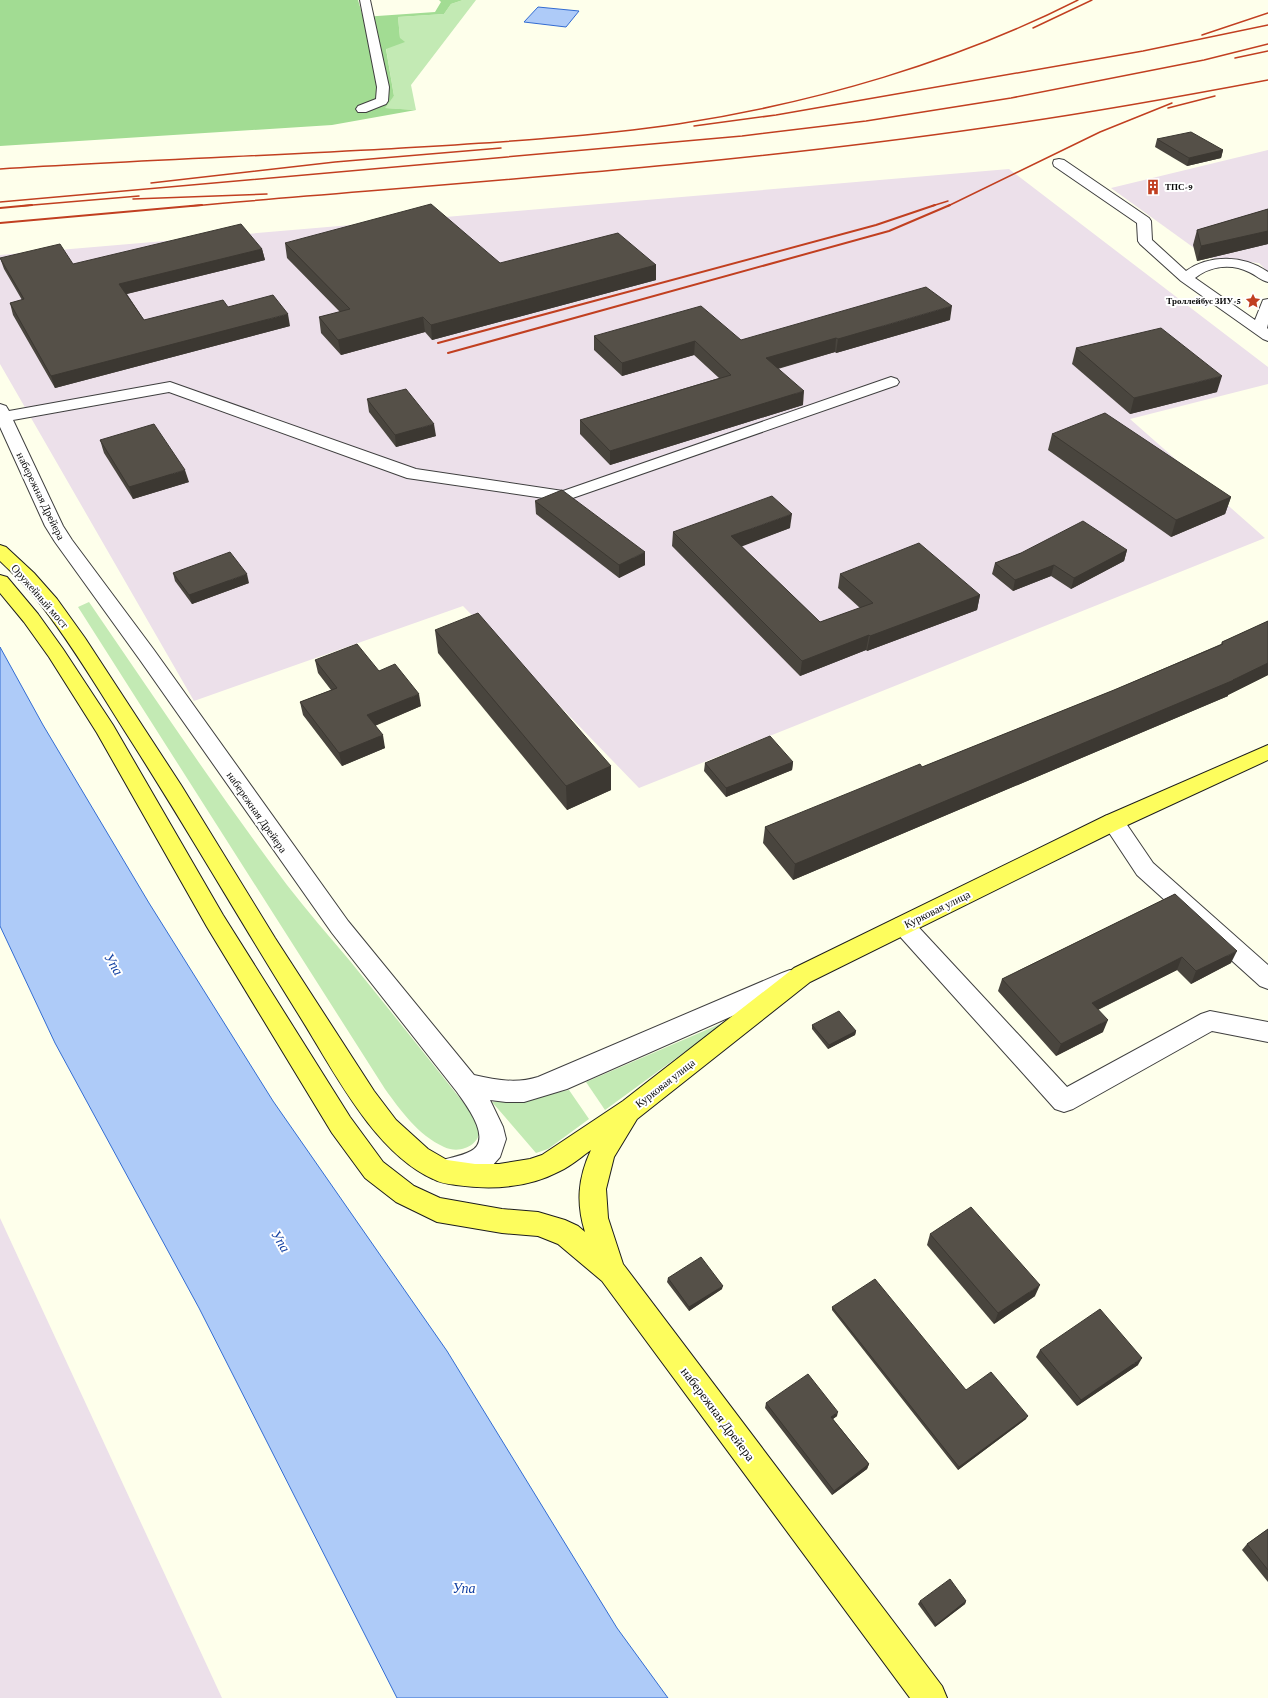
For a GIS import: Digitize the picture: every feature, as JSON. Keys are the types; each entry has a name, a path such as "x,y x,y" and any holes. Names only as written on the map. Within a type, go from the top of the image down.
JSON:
{"main road":[{"name":"Оружейный мост","path":"0,551 27,577 50,603 78,642 173,790 365,1099 387,1128 402,1143 419,1157 442,1171"},
{"name":"Оружейный мост","path":"0,581 31,618 56,653 106,730 215,921 320,1093 374,1170 405,1194 437,1210 502,1221 538,1224 555,1229 568,1235 612,1272"},
{"name":"Курковая улица","path":"632,1109 802,975 1113,822 1268,752"},
{"path":"442,1171 475,1176 499,1176 530,1171 551,1163 632,1109"},
{"name":"набережная Дрейера","path":"632,1109 615,1131 601,1157 594,1180 592,1201 601,1242 612,1272 930,1698"}],"street":[{"path":"362,109 382,102 383,88 365,0"},
{"path":"1059,163 1144,221 1145,241 1186,278 1263,332 1268,303"},
{"path":"1186,278 1195,270 1207,265 1223,262 1252,268 1268,278"},
{"path":"1,413 170,387 413,474 564,496 891,382"},
{"name":"набережная Дрейера","path":"1,413 54,526 64,542 147,655 340,927 466,1084 492,1126 494,1139 493,1145 483,1158 472,1164 442,1171"},
{"path":"1113,822 1145,869 1268,979"},
{"path":"903,926 1064,1101 1210,1020 1268,1032"},
{"path":"466,1084 506,1092 519,1092 558,1081 802,975"}],"shaded area":[{"path":"1268,150 1268,272 1259,263 1208,258 1111,188"},
{"path":"1009,169 1268,367 1268,384 1130,419 1265,538 639,788 463,606 194,701 0,364 0,255"},
{"path":"0,1218 24,1270 222,1698 0,1698"}],"green space":[{"path":"0,0 358,0 363,17 435,12 441,2 439,0 463,0 451,4 444,14 398,17 400,38 405,42 386,49 394,96 385,108 416,110 332,125 0,146"},
{"path":"463,0 476,0 411,85 416,110 384,108 394,96 386,48 400,38 398,17 444,14 451,4"},
{"path":"89,602 211,780 287,885 474,1116 480,1131 478,1138 474,1143 468,1147 460,1149 444,1147 426,1136 397,1106 78,607"},
{"path":"727,1021 605,1110 586,1082"},
{"path":"569,1090 589,1119 548,1149 536,1153 492,1102 531,1098"}],"water":[{"path":"538,7 579,11 566,27 524,22"},
{"name":"Упа","path":"0,647 43,725 149,903 273,1101 447,1351 617,1628 668,1698 397,1698 199,1308 55,1043 0,926"}],"building":[{"path":"1191,132 1223,150 1189,158 1157,139"},
{"path":"431,204 500,263 618,233 656,265 431,325 423,317 338,340 319,317 350,309 285,243"},
{"path":"1268,209 1268,231 1201,246 1197,230"},
{"path":"241,224 262,249 119,284 144,320 223,300 228,307 273,295 288,314 51,376 10,303 24,299 0,258 60,244 73,264"},
{"path":"926,287 952,306 766,358 804,391 610,451 580,420 731,375 695,341 622,363 594,336 701,306 741,340"},
{"path":"1161,328 1222,376 1134,398 1076,348"},
{"path":"406,389 434,424 395,435 367,399"},
{"path":"1105,413 1231,497 1176,520 1052,434"},
{"path":"154,424 185,470 129,487 100,440"},
{"path":"562,490 645,552 619,565 535,501"},
{"path":"772,496 792,514 731,536 820,622 873,603 840,574 919,543 980,595 802,661 673,532"},
{"path":"1083,521 1127,550 1074,578 1054,565 1015,580 995,563 1021,553"},
{"path":"230,552 247,574 189,595 173,573"},
{"path":"478,613 611,766 566,786 435,630"},
{"path":"1268,621 1268,663 1234,680 795,864 765,827 920,764 922,767 1114,690 1223,644 1222,642"},
{"path":"357,644 379,671 395,664 419,694 367,715 383,735 339,753 300,702 337,688 315,660"},
{"path":"770,736 793,762 726,788 705,763"},
{"path":"1175,894 1237,951 1196,971 1182,957 1092,1003 1108,1020 1061,1044 1002,979"},
{"path":"839,1011 856,1031 829,1045 812,1025"},
{"path":"971,1207 1040,1285 998,1313 930,1234"},
{"path":"701,1257 723,1286 689,1307 668,1278"},
{"path":"875,1279 966,1390 991,1372 1028,1416 959,1467 832,1307"},
{"path":"1100,1309 1142,1358 1081,1400 1040,1350"},
{"path":"808,1374 838,1412 831,1417 869,1464 834,1491 766,1403"},
{"path":"1268,1529 1268,1570 1247,1544"},
{"path":"950,1579 966,1601 936,1625 920,1601"}],"railway":[{"path":"0,169 496,142 606,133 678,124 781,104 832,92 883,77 934,61 983,43 1078,0"},
{"path":"1033,28 1092,0"},
{"path":"1202,35 1268,13"},
{"path":"694,126 776,115 1143,51 1268,25"},
{"path":"0,202 742,136 866,121 1011,98 1204,60 1268,44"},
{"path":"1235,58 1268,51"},
{"path":"202,205 587,173 785,153 1019,123 1126,106 1268,80"},
{"path":"1168,108 1215,96"},
{"path":"948,206 1100,132 1172,103"},
{"path":"151,183 335,162 501,148"},
{"path":"133,199 267,194"},
{"path":"24,206 139,196"},
{"path":"933,206 948,201"},
{"path":"24,206 32,205"},
{"path":"0,223 202,205"},
{"path":"190,206 202,205"},
{"path":"448,353 889,231 950,205"},
{"path":"0,208 24,206"},
{"path":"438,343 876,225 933,206"}],"place":[{"name":"ТПС-9","path":"1153,187"},
{"name":"Троллейбус ЗИУ-5","path":"1253,301"}]}
